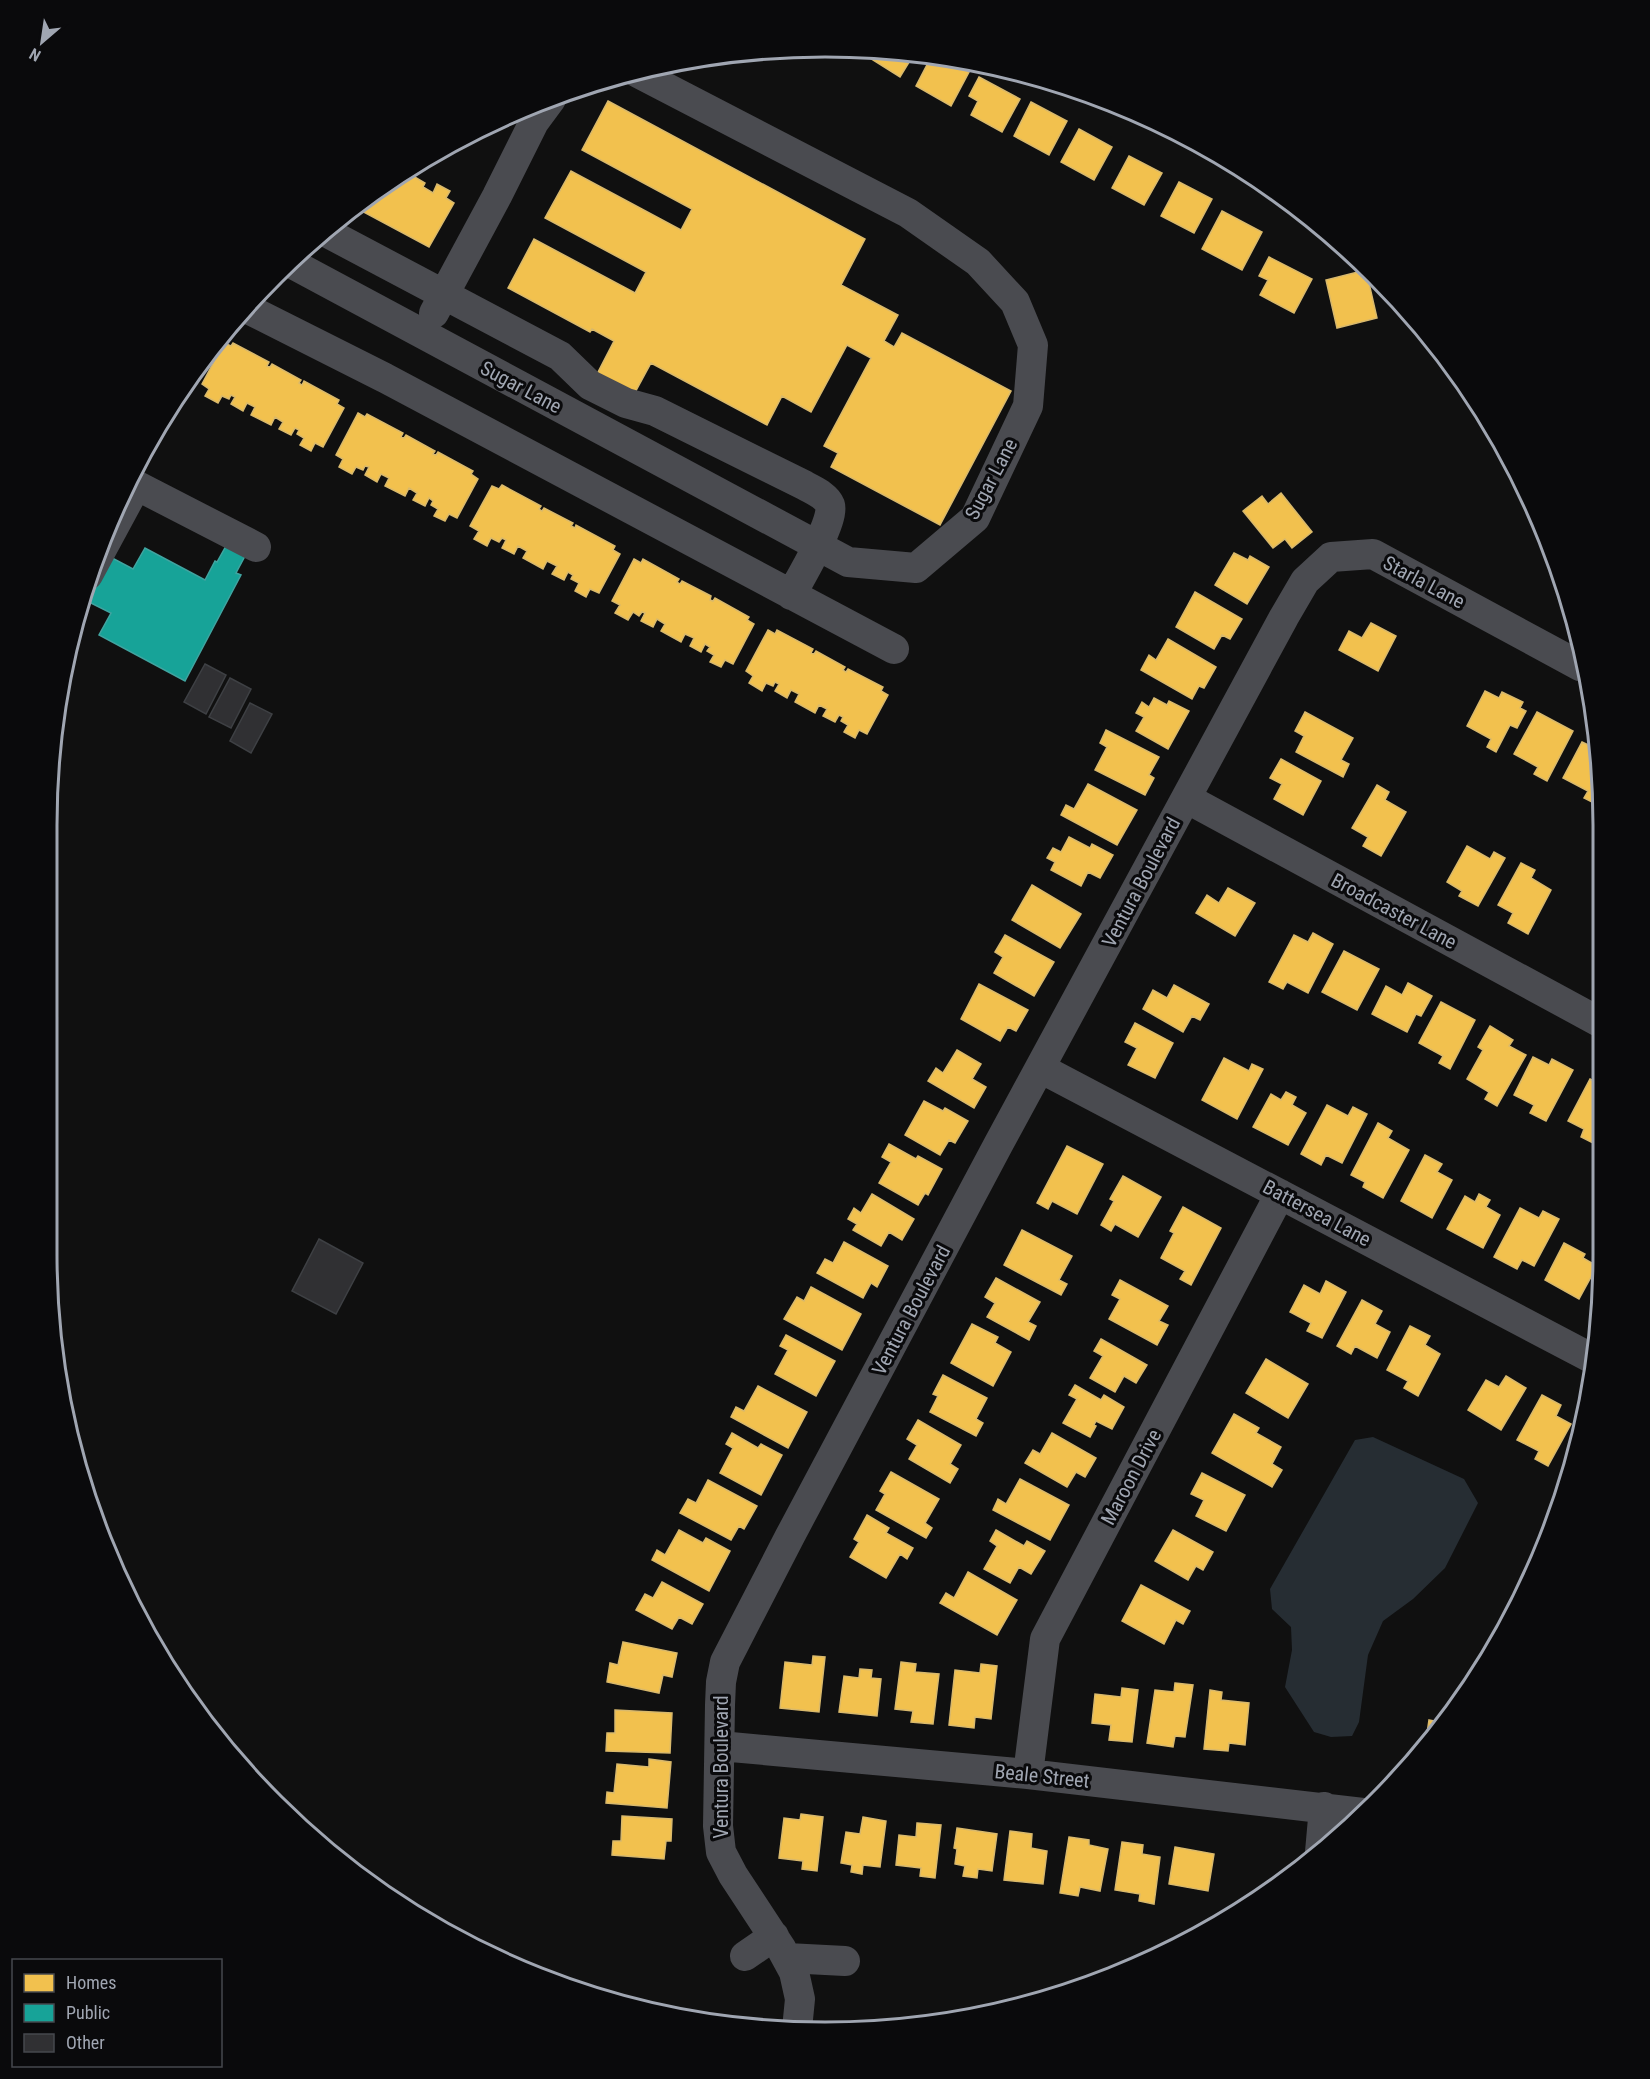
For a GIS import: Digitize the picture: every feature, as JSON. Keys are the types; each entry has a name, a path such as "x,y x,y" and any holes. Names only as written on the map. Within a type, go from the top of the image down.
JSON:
{"street":[{"name":"Sugar Lane","path":"298,267 848,562 916,568 975,518 1028,406 1033,345 1016,302 978,262 908,213 648,78"},
{"path":"422,334 498,196 534,122 542,111"},
{"path":"333,236 560,356 590,385 626,404 655,411 824,497 830,505 830,516 818,545 791,595"},
{"path":"254,312 384,378 894,649"},
{"path":"136,485 256,547"},
{"name":"Starla Lane","path":"1284,617 1305,581 1331,557 1373,554 1575,664"},
{"name":"Ventura Boulevard","path":"798,2021 800,1999 794,1972 721,1852 718,1826 721,1682 725,1662 1040,1068 1284,617"},
{"name":"Broadcaster Lane","path":"1186,798 1593,1019"},
{"name":"Battersea Lane","path":"1040,1068 1586,1355"},
{"name":"Maroon Drive","path":"1028,1774 1045,1639 1280,1194"},
{"name":"Beale Street","path":"720,1746 1028,1774 1352,1811"},
{"path":"1321,1839 1324,1807"},
{"path":"745,1956 780,1947 845,1961"}],"shaded area":[{"path":"1373,1437 1464,1479 1478,1503 1445,1568 1413,1599 1383,1621 1368,1655 1359,1722 1352,1736 1331,1737 1314,1732 1285,1687 1292,1650 1291,1627 1272,1609 1270,1589 1355,1440"}],"building: Homes":[{"path":"871,59 909,62 900,77"},
{"path":"927,64 969,72 951,106 916,86"},
{"path":"979,77 1020,99 1002,132 971,115 978,101 969,96"},
{"path":"608,101 865,239 841,285 898,315 884,341 894,347 902,333 1011,391 940,525 831,467 838,453 824,446 871,358 847,345 811,412 782,396 767,425 651,363 632,398 595,378 614,341 592,329 590,332 508,288 534,239 635,293 646,272 545,218 571,171 681,230 692,209 582,150"},
{"path":"1031,102 1067,121 1049,155 1014,136"},
{"path":"1079,129 1112,147 1094,180 1061,162"},
{"path":"1129,156 1162,173 1144,205 1112,188"},
{"path":"414,176 425,183 423,187 433,193 437,184 450,191 446,198 454,203 429,247 363,212"},
{"path":"1179,182 1212,199 1194,233 1161,216"},
{"path":"1222,211 1262,232 1242,270 1202,249"},
{"path":"1269,257 1312,279 1294,313 1260,295 1268,280 1259,276"},
{"path":"1357,272 1369,283 1377,318 1337,328 1326,280"},
{"path":"233,343 269,362 267,366 270,367 272,364 301,380 299,383 302,385 304,381 339,400 337,404 344,408 323,447 315,443 311,451 300,445 304,438 297,434 299,430 295,428 291,435 279,429 283,422 275,417 271,425 251,415 255,407 247,403 243,411 231,404 235,397 231,395 229,399 222,396 218,403 205,396 209,389 202,384 217,355 227,344 231,346"},
{"path":"358,413 365,417 367,414 403,433 401,437 404,438 406,435 435,451 433,454 436,455 438,452 473,471 471,474 478,479 457,518 449,514 445,521 434,516 438,509 431,505 433,501 429,498 425,506 413,500 417,493 409,488 405,496 385,486 389,478 381,474 377,482 365,475 369,467 365,466 363,470 356,467 352,474 339,467 343,459 336,455"},
{"path":"502,485 541,506 539,509 542,511 544,508 573,523 571,526 575,528 576,525 615,546 613,550 620,554 599,593 590,589 586,597 575,591 579,583 571,579 573,575 568,572 564,580 552,574 557,566 547,561 543,569 523,558 527,551 518,546 514,554 502,548 506,540 502,538 499,542 491,538 487,546 474,539 479,531 470,526 492,486 499,489"},
{"path":"1281,493 1312,532 1292,548 1285,539 1273,548 1243,511 1262,496 1268,504"},
{"path":"1234,553 1248,560 1250,556 1269,567 1247,604 1215,585"},
{"path":"634,559 641,563 643,559 679,579 677,582 680,584 682,581 711,596 710,600 713,601 715,598 749,617 747,620 754,624 733,664 725,660 721,667 710,662 714,655 707,651 710,647 705,644 701,652 690,646 694,638 685,634 681,642 661,631 665,624 657,619 653,627 641,621 645,613 642,612 639,616 633,612 628,620 615,613 620,605 612,601"},
{"path":"1195,592 1242,619 1230,639 1222,635 1214,649 1176,627"},
{"path":"1371,623 1396,636 1378,671 1339,650 1349,631 1362,638"},
{"path":"768,630 775,634 777,630 813,649 811,653 814,654 816,651 845,667 843,670 846,672 848,669 883,687 881,691 888,695 867,734 859,730 855,738 844,732 848,725 841,721 843,717 839,715 835,722 823,716 827,709 819,705 815,713 795,702 799,694 791,690 787,698 775,691 779,684 775,682 773,686 766,683 762,691 749,683 753,676 746,671"},
{"path":"1168,639 1216,667 1204,688 1199,686 1192,699 1141,670 1149,655 1156,660"},
{"path":"1485,691 1499,698 1502,692 1523,702 1520,708 1526,711 1517,728 1510,725 1496,752 1487,747 1491,739 1467,726"},
{"path":"1154,698 1167,705 1169,701 1189,711 1168,749 1136,731 1144,717 1136,713 1142,702 1149,707"},
{"path":"1305,712 1353,738 1341,760 1349,764 1343,777 1296,752 1304,736 1295,731"},
{"path":"1537,712 1573,731 1547,781 1534,774 1538,767 1514,754"},
{"path":"1106,730 1159,757 1149,775 1154,778 1145,795 1095,770 1107,747 1100,743"},
{"path":"1582,742 1588,745 1592,802 1584,798 1588,791 1563,778"},
{"path":"1281,759 1321,781 1303,815 1274,799 1282,784 1270,778"},
{"path":"1088,784 1137,810 1117,845 1061,815 1066,805 1074,809"},
{"path":"1377,785 1389,792 1385,800 1406,812 1381,856 1363,846 1368,837 1352,828"},
{"path":"1069,837 1090,848 1092,844 1113,855 1100,878 1088,872 1081,886 1051,870 1055,862 1047,858 1053,848 1061,852"},
{"path":"1467,846 1490,859 1494,852 1505,858 1478,906 1459,896 1462,891 1447,882"},
{"path":"1521,863 1535,870 1531,878 1551,890 1528,934 1508,923 1513,913 1498,905"},
{"path":"1032,885 1081,914 1060,948 1012,920"},
{"path":"1228,888 1255,903 1235,936 1196,913 1207,895 1219,903"},
{"path":"1313,933 1333,944 1308,993 1287,982 1283,989 1269,982 1294,935 1308,942"},
{"path":"1005,935 1054,962 1034,996 994,973 1003,957 995,952"},
{"path":"1344,951 1379,969 1357,1010 1322,992"},
{"path":"1408,983 1432,996 1421,1016 1416,1014 1407,1032 1372,1014 1386,986 1402,995"},
{"path":"979,984 1028,1010 1016,1031 1008,1027 1000,1041 961,1019"},
{"path":"1174,985 1209,1004 1200,1020 1192,1016 1183,1032 1143,1009 1153,990 1167,998"},
{"path":"1441,1002 1475,1020 1450,1069 1439,1063 1443,1056 1419,1043"},
{"path":"1135,1023 1173,1043 1155,1078 1128,1065 1137,1048 1125,1042"},
{"path":"1490,1026 1513,1040 1509,1046 1526,1055 1497,1106 1485,1099 1489,1092 1467,1079 1483,1050 1478,1047"},
{"path":"957,1050 981,1064 972,1079 986,1087 974,1108 928,1081 936,1068 943,1073"},
{"path":"1533,1057 1549,1065 1552,1059 1573,1070 1546,1121 1530,1113 1534,1105 1514,1095"},
{"path":"1224,1058 1249,1071 1252,1064 1263,1069 1237,1119 1202,1100"},
{"path":"1590,1079 1593,1081 1593,1143 1581,1137 1584,1129 1568,1121"},
{"path":"1286,1092 1296,1097 1292,1105 1306,1113 1288,1145 1253,1127 1271,1094 1281,1100"},
{"path":"924,1101 943,1111 945,1108 968,1121 955,1143 949,1140 940,1155 905,1135"},
{"path":"1327,1105 1348,1116 1353,1107 1367,1114 1342,1163 1326,1155 1321,1165 1301,1154"},
{"path":"1378,1123 1392,1131 1388,1138 1409,1150 1383,1198 1363,1187 1365,1182 1351,1175"},
{"path":"889,1144 916,1159 918,1156 942,1169 928,1195 925,1193 918,1205 879,1183 891,1162 882,1157"},
{"path":"1067,1146 1103,1164 1077,1214 1052,1201 1048,1209 1037,1203"},
{"path":"1425,1155 1442,1164 1437,1172 1452,1180 1432,1218 1401,1201"},
{"path":"1123,1176 1161,1197 1138,1237 1115,1224 1111,1231 1101,1225 1114,1201 1110,1199"},
{"path":"872,1194 914,1219 902,1240 889,1232 881,1246 853,1230 857,1224 848,1219 854,1208 861,1213"},
{"path":"1479,1194 1490,1200 1486,1207 1500,1215 1483,1248 1447,1229 1465,1196 1475,1202"},
{"path":"1183,1207 1221,1228 1191,1285 1180,1279 1185,1271 1161,1258 1174,1233 1170,1231"},
{"path":"1520,1208 1539,1218 1543,1211 1559,1219 1534,1266 1522,1260 1517,1269 1494,1257"},
{"path":"1022,1230 1072,1256 1059,1280 1067,1284 1061,1295 1004,1265"},
{"path":"844,1242 888,1266 877,1287 871,1283 863,1298 817,1273 825,1259 833,1263"},
{"path":"1564,1243 1585,1254 1583,1258 1593,1263 1592,1275 1579,1299 1545,1280"},
{"path":"996,1278 1040,1302 1028,1322 1036,1326 1029,1340 987,1317 995,1303 985,1297"},
{"path":"1120,1280 1168,1306 1159,1321 1168,1325 1157,1345 1109,1319 1120,1299 1112,1295"},
{"path":"1326,1281 1346,1292 1322,1338 1307,1331 1311,1323 1290,1312 1304,1285 1320,1294"},
{"path":"811,1287 861,1314 842,1350 784,1319 797,1297 804,1301"},
{"path":"1362,1300 1382,1311 1375,1324 1390,1332 1377,1358 1355,1346 1351,1354 1337,1346"},
{"path":"972,1324 998,1337 995,1343 1011,1352 993,1386 951,1363"},
{"path":"1410,1326 1430,1336 1425,1345 1440,1354 1418,1396 1404,1388 1408,1381 1387,1370"},
{"path":"786,1335 835,1361 816,1396 775,1374 788,1350 780,1346"},
{"path":"1101,1339 1147,1365 1136,1383 1124,1376 1115,1392 1090,1378 1103,1356 1094,1351"},
{"path":"1266,1359 1308,1384 1288,1418 1246,1393"},
{"path":"943,1375 987,1398 976,1419 983,1423 976,1436 930,1412 938,1396 933,1394"},
{"path":"1506,1376 1526,1388 1501,1430 1468,1410 1486,1380 1499,1387"},
{"path":"1075,1385 1101,1400 1104,1395 1124,1407 1112,1429 1096,1421 1090,1437 1063,1423 1077,1399 1069,1395"},
{"path":"758,1386 807,1412 788,1448 731,1417 736,1407 744,1411"},
{"path":"1542,1395 1561,1405 1556,1416 1571,1424 1548,1466 1535,1459 1539,1451 1517,1440"},
{"path":"1234,1414 1259,1428 1256,1433 1281,1447 1272,1464 1282,1470 1272,1487 1212,1453"},
{"path":"918,1420 961,1445 950,1464 958,1469 950,1483 909,1459 917,1445 907,1439"},
{"path":"732,1433 758,1448 761,1444 782,1455 761,1495 720,1473 733,1448 726,1444"},
{"path":"1052,1433 1096,1458 1085,1477 1076,1472 1067,1487 1025,1463 1033,1450 1040,1454"},
{"path":"891,1472 939,1499 925,1523 932,1528 926,1538 876,1510 885,1494 880,1491"},
{"path":"1202,1473 1245,1495 1226,1531 1196,1516 1204,1500 1191,1494"},
{"path":"1020,1479 1069,1505 1050,1540 993,1510 998,1499 1006,1504"},
{"path":"708,1480 757,1506 744,1529 739,1526 731,1540 680,1513 688,1499 696,1503"},
{"path":"867,1515 889,1528 886,1533 913,1548 907,1559 900,1554 886,1578 850,1557 859,1542 854,1539"},
{"path":"679,1530 703,1543 706,1538 730,1551 709,1591 652,1560 657,1550 665,1555"},
{"path":"996,1530 1024,1546 1027,1541 1045,1551 1031,1574 1019,1567 1010,1583 984,1569 997,1546 990,1541"},
{"path":"1173,1530 1213,1552 1203,1570 1196,1566 1188,1580 1155,1561"},
{"path":"968,1572 1017,1600 997,1635 940,1603 946,1593 954,1598"},
{"path":"662,1582 703,1604 692,1624 679,1617 672,1629 636,1610 645,1594 653,1598"},
{"path":"1141,1585 1190,1611 1183,1624 1176,1620 1164,1644 1122,1621"},
{"path":"623,1642 677,1653 672,1677 663,1675 659,1693 607,1682 610,1663 618,1665"},
{"path":"813,1656 825,1657 819,1712 780,1708 785,1662 812,1665"},
{"path":"901,1662 916,1664 915,1672 939,1674 933,1724 911,1722 913,1711 895,1709"},
{"path":"981,1664 997,1666 991,1719 975,1717 974,1728 949,1725 955,1670 980,1673"},
{"path":"860,1669 872,1670 871,1678 881,1679 877,1716 839,1712 844,1676 859,1678"},
{"path":"1175,1683 1193,1685 1185,1737 1175,1736 1173,1747 1147,1743 1155,1690 1174,1692"},
{"path":"1122,1688 1138,1690 1132,1742 1109,1740 1111,1725 1092,1723 1095,1694 1121,1697"},
{"path":"1210,1690 1222,1692 1221,1700 1249,1703 1245,1745 1229,1743 1228,1751 1204,1749"},
{"path":"615,1710 672,1713 670,1753 606,1751 607,1733 615,1733"},
{"path":"1429,1720 1435,1721 1434,1722 1428,1730"},
{"path":"649,1759 671,1762 667,1808 606,1803 607,1792 614,1793 617,1764 649,1767"},
{"path":"801,1814 823,1817 817,1871 802,1869 803,1861 779,1858 784,1818 800,1820"},
{"path":"622,1816 672,1819 671,1841 666,1841 664,1859 612,1855 613,1841 621,1841"},
{"path":"863,1817 886,1821 880,1867 863,1865 862,1874 851,1872 852,1865 841,1863 846,1832 860,1834"},
{"path":"917,1823 941,1825 935,1878 920,1876 921,1868 896,1865 899,1835 916,1837"},
{"path":"957,1828 997,1834 992,1871 978,1869 977,1878 963,1876 965,1866 955,1864 957,1849 954,1848"},
{"path":"1010,1831 1032,1834 1031,1848 1047,1851 1043,1884 1004,1880"},
{"path":"1069,1837 1089,1840 1089,1845 1108,1849 1100,1891 1080,1887 1078,1896 1060,1893"},
{"path":"1122,1842 1143,1845 1142,1854 1160,1857 1154,1904 1139,1901 1140,1894 1115,1890"},
{"path":"1175,1847 1214,1854 1208,1891 1169,1884"}],"building: Public":[{"path":"226,546 245,556 236,573 241,575 185,681 99,635 111,613 90,603 106,555 133,569 145,548 205,580 215,561 217,562"}],"building: Other":[{"path":"205,664 226,675 206,714 184,702"},
{"path":"230,678 251,689 231,728 209,717"},
{"path":"250,703 272,714 251,753 230,741"},
{"path":"319,1239 363,1263 336,1314 292,1291"}]}
